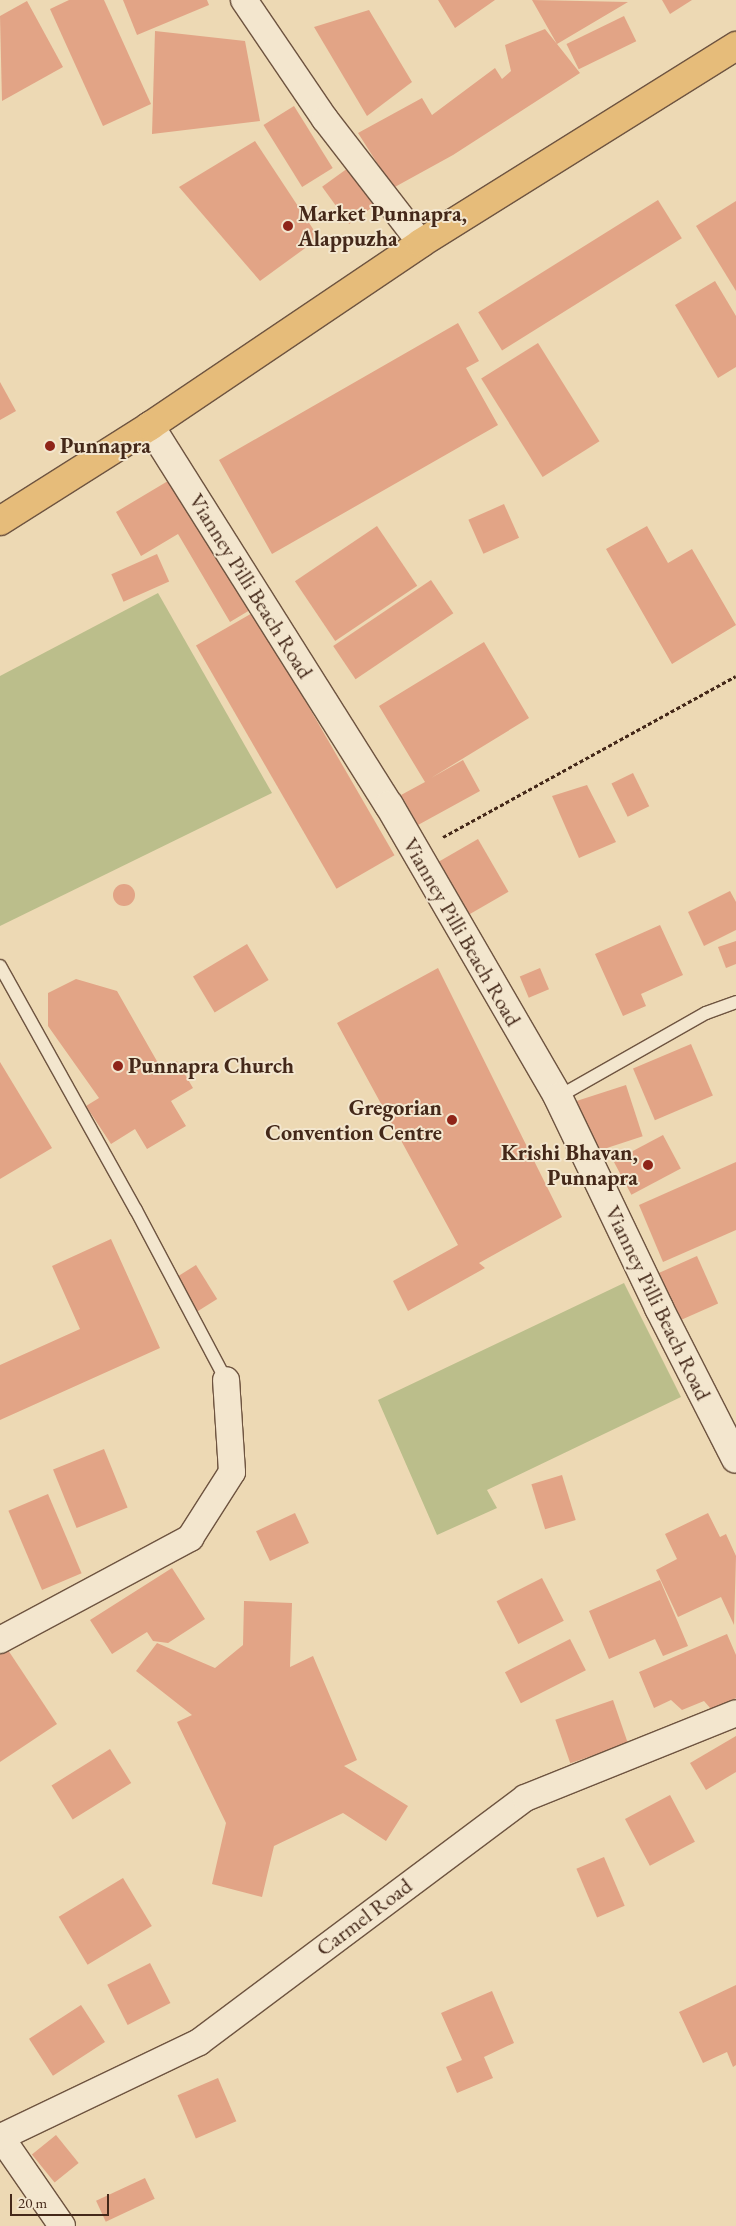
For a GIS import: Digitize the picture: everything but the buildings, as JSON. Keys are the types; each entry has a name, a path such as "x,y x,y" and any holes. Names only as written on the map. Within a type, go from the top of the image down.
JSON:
{"highway":[{"path":"0,521 150,426 421,243 735,49"}],"street":[{"path":"244,0 325,119 421,243"},
{"name":"Vianney Pilli Beach Road","path":"150,426 416,852 558,1097 659,1308 736,1459"},
{"path":"0,1640 190,1538 232,1472 226,1380"},
{"name":"Carmel Road","path":"62,2226 0,2136 199,2042 525,1798 736,1713"}],"lane":[{"path":"0,966 136,1210 226,1380"},
{"path":"558,1097 706,1013 736,1002"}],"path":[{"path":"416,852 736,676"}],"green space":[{"path":"158,593 272,793 0,926 0,676"},
{"path":"624,1283 681,1397 487,1490 497,1508 437,1535 378,1400"}],"place":[{"name":"Market Punnapra, Alappuzha","path":"288,226"},
{"name":"Punnapra","path":"50,446"},
{"name":"Punnapra Church","path":"118,1066"},
{"name":"Gregorian Convention Centre","path":"452,1120"},
{"name":"Krishi Bhavan, Punnapra","path":"648,1165"}]}
